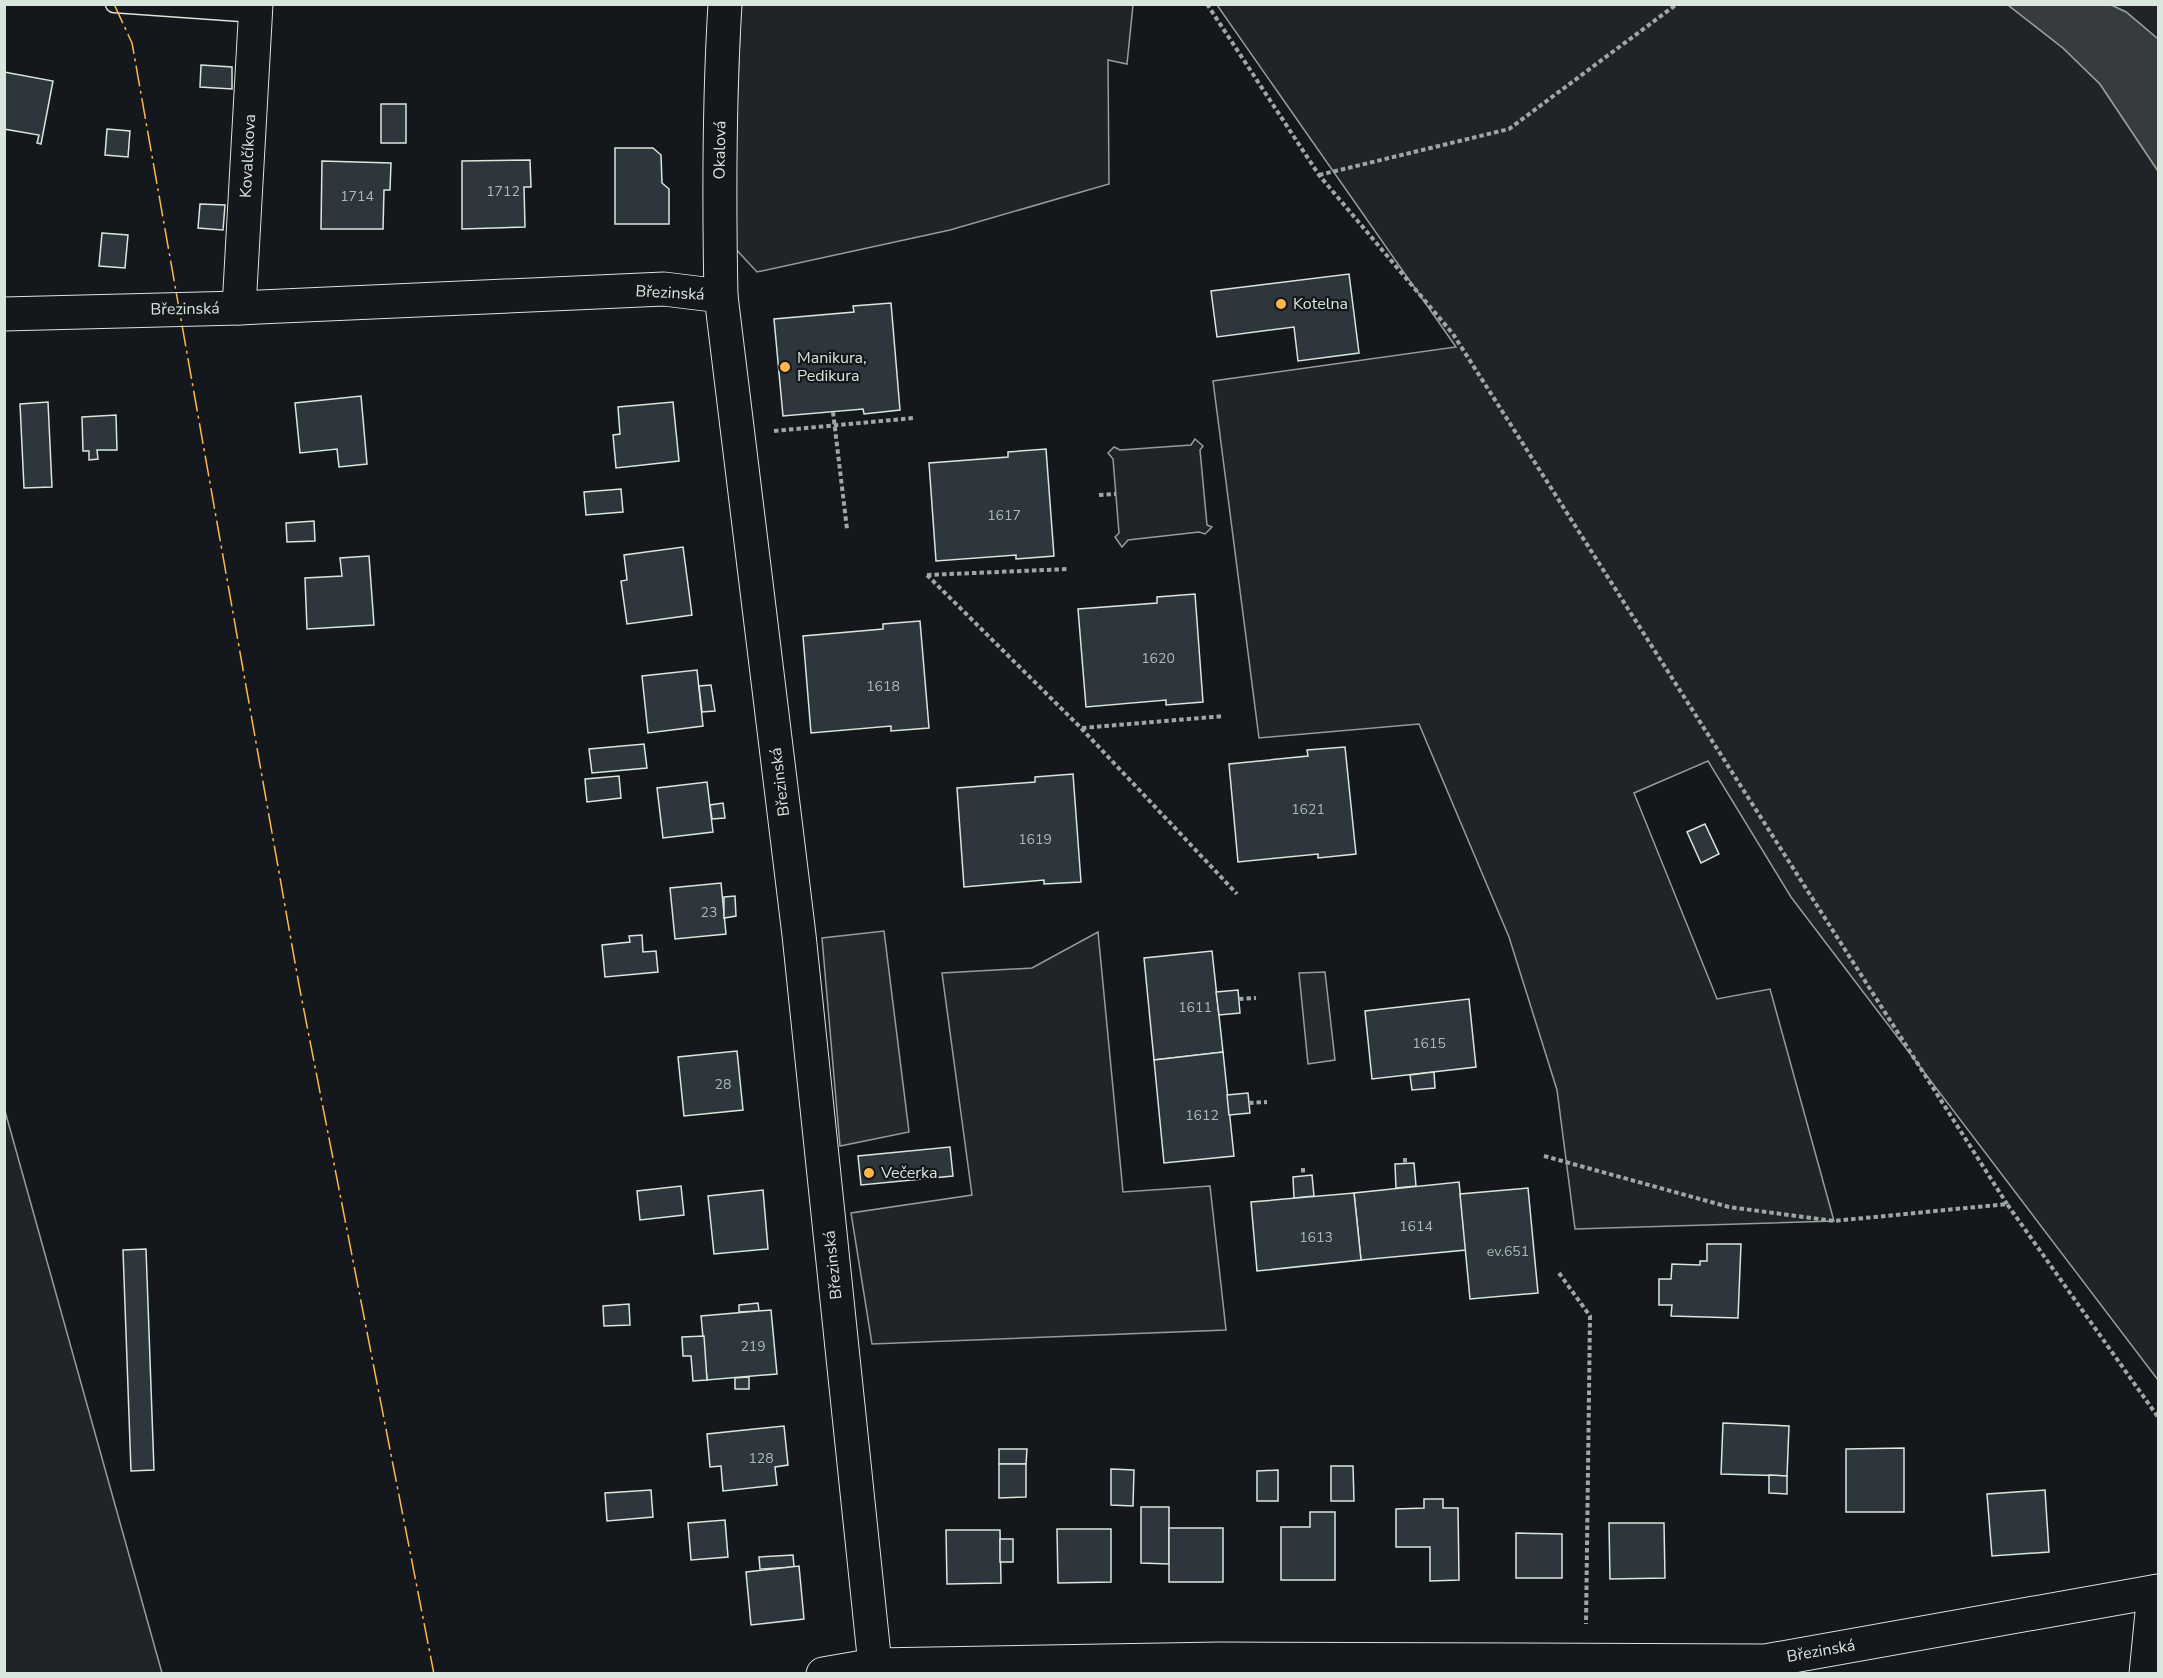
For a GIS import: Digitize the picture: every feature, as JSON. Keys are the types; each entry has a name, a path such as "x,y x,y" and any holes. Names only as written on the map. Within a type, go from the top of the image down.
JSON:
{"street":[{"name":"Okalová","path":"721,296 719,171 721,63 725,4"},
{"name":"Kovalčíkova","path":"239,308 256,9"},
{"name":"Březinská","path":"4,314 239,308 664,289 721,296 799,935 874,1665 1219,1666 1586,1661 1766,1667 2156,1592"},
{"path":"2146,1674 2156,1592"},
{"path":"823,1674 874,1665"}],"lane":[{"path":"114,4 256,9"}],"path":[{"path":"1207,4 1319,175 1453,334 2007,1204 2158,1417"},
{"path":"1319,175 1509,129 1677,4"},
{"path":"833,412 847,529"},
{"path":"773,421 774,431 914,418"},
{"path":"1099,495 1116,494"},
{"path":"1068,569 927,575 1081,728 1237,894"},
{"path":"1081,728 1224,716"},
{"path":"1239,999 1256,998"},
{"path":"1249,1103 1268,1102"},
{"path":"1544,1156 1729,1208 1833,1221 2007,1204"},
{"path":"1303,1167 1303,1176"},
{"path":"1559,1273 1590,1316 1586,1661"}],"shaded area":[{"path":"741,5 1133,5 1127,64 1108,60 1109,184 950,230 757,272 732,245"},
{"path":"1217,5 2008,5 2063,48 2100,84 2158,171 2158,1380 1791,897 1708,761 1634,793 1717,999 1770,989 1834,1221 1575,1229 1557,1090 1509,937 1419,724 1259,738 1213,381 1456,347"},
{"path":"2008,5 2111,5 2126,12 2158,39 2158,171 2100,84 2063,48"},
{"path":"2111,5 2158,5 2158,39 2126,12"},
{"path":"1195,439 1203,446 1200,450 1207,525 1212,527 1205,534 1199,532 1128,540 1122,547 1115,537 1119,533 1113,459 1108,453 1114,447 1120,450 1191,445"},
{"path":"884,931 909,1132 840,1146 822,938"},
{"path":"1098,932 1123,1192 1210,1186 1226,1330 872,1344 851,1213 972,1195 942,973 1032,968"},
{"path":"1325,972 1335,1060 1308,1064 1299,973"},
{"path":"5,1111 162,1673 5,1673"}],"building":[{"path":"201,65 232,67 232,89 200,87"},
{"path":"4,72 53,81 41,144 37,143 39,135 4,129"},
{"path":"381,104 406,104 406,143 381,143"},
{"path":"107,129 130,131 128,157 105,155"},
{"path":"615,148 653,148 661,155 662,183 669,189 669,224 615,224"},
{"path":"530,160 531,187 524,187 525,227 462,229 462,161"},
{"path":"322,161 391,163 390,190 384,190 383,229 321,229"},
{"path":"200,204 225,205 223,230 198,228"},
{"path":"102,233 128,235 125,268 99,266"},
{"path":"1349,274 1359,353 1298,361 1294,327 1217,337 1211,291"},
{"path":"891,303 900,410 864,414 863,409 783,416 774,319 854,312 853,306"},
{"path":"361,396 367,464 339,467 337,449 300,453 295,403"},
{"path":"48,402 52,487 24,488 20,404"},
{"path":"673,402 679,461 616,468 613,435 620,434 618,407"},
{"path":"116,415 117,450 97,450 98,459 89,460 89,451 83,451 82,417"},
{"path":"1046,449 1054,556 1016,559 1016,555 936,561 929,463 1008,457 1008,452"},
{"path":"621,489 623,512 586,515 584,492"},
{"path":"314,521 315,541 287,542 286,523"},
{"path":"683,547 692,615 627,624 621,581 627,580 624,555"},
{"path":"369,556 374,625 307,629 305,578 342,576 340,558"},
{"path":"1195,594 1203,702 1166,705 1166,700 1086,707 1078,609 1157,603 1157,597"},
{"path":"920,621 929,728 891,731 891,726 811,733 803,636 883,629 883,624"},
{"path":"697,670 703,726 648,733 642,676"},
{"path":"711,685 715,711 702,712 699,686"},
{"path":"644,744 647,768 592,773 589,749"},
{"path":"1345,747 1356,854 1318,858 1318,854 1238,862 1229,764 1308,756 1307,750"},
{"path":"1073,774 1081,882 1044,884 1044,880 964,887 957,788 1035,782 1035,777"},
{"path":"619,776 621,798 587,802 585,779"},
{"path":"707,782 713,832 663,838 657,788"},
{"path":"723,803 725,818 712,819 710,805"},
{"path":"1705,824 1719,854 1701,863 1687,832"},
{"path":"721,883 726,934 675,939 670,888"},
{"path":"735,896 736,916 724,918 724,897"},
{"path":"642,935 643,952 656,951 658,972 605,977 602,945 630,942 629,936"},
{"path":"1212,951 1223,1052 1154,1060 1144,958"},
{"path":"1238,990 1240,1013 1219,1015 1216,992"},
{"path":"1469,999 1476,1067 1372,1079 1365,1011"},
{"path":"737,1051 743,1110 684,1116 678,1057"},
{"path":"1223,1052 1234,1156 1164,1163 1154,1060"},
{"path":"1434,1072 1435,1088 1412,1090 1410,1075"},
{"path":"1248,1093 1250,1113 1229,1115 1227,1095"},
{"path":"950,1147 953,1176 861,1185 858,1156"},
{"path":"1414,1163 1416,1186 1396,1188 1395,1164"},
{"path":"1312,1175 1314,1196 1294,1198 1293,1177"},
{"path":"1459,1182 1466,1250 1361,1260 1354,1193"},
{"path":"681,1186 684,1215 640,1220 637,1191"},
{"path":"1528,1188 1538,1293 1470,1299 1460,1194"},
{"path":"763,1190 768,1249 714,1254 708,1196"},
{"path":"1354,1193 1361,1260 1257,1271 1251,1202"},
{"path":"1707,1244 1741,1244 1738,1318 1671,1316 1672,1305 1659,1305 1659,1279 1671,1279 1672,1264 1700,1265 1700,1261 1707,1261"},
{"path":"146,1249 154,1470 131,1471 123,1250"},
{"path":"758,1303 759,1311 739,1312 739,1305"},
{"path":"629,1304 630,1325 604,1326 603,1306"},
{"path":"771,1310 777,1374 707,1380 701,1316"},
{"path":"704,1336 707,1380 693,1381 691,1356 683,1356 682,1337"},
{"path":"749,1377 749,1389 735,1389 735,1378"},
{"path":"1723,1423 1789,1426 1787,1476 1721,1474"},
{"path":"784,1426 788,1465 775,1467 777,1485 723,1491 721,1466 710,1467 707,1434"},
{"path":"1904,1448 1904,1512 1846,1512 1846,1449"},
{"path":"999,1449 1027,1449 1026,1464 999,1464"},
{"path":"999,1464 1026,1464 1026,1497 999,1498"},
{"path":"1331,1466 1353,1466 1354,1501 1331,1501"},
{"path":"1111,1469 1134,1470 1133,1506 1111,1505"},
{"path":"1278,1470 1278,1501 1257,1501 1257,1471"},
{"path":"1769,1475 1787,1476 1787,1494 1769,1493"},
{"path":"651,1490 653,1517 607,1521 605,1493"},
{"path":"2045,1490 2049,1552 1992,1556 1987,1494"},
{"path":"1424,1499 1443,1499 1443,1508 1458,1508 1459,1580 1430,1581 1430,1547 1396,1547 1396,1509 1424,1508"},
{"path":"1141,1507 1169,1507 1169,1564 1141,1563"},
{"path":"1310,1512 1335,1512 1335,1580 1281,1580 1281,1527 1310,1527"},
{"path":"725,1520 728,1557 691,1560 688,1523"},
{"path":"1609,1523 1664,1523 1665,1578 1610,1579"},
{"path":"1169,1528 1223,1528 1223,1582 1169,1582"},
{"path":"1057,1529 1111,1529 1111,1582 1058,1583"},
{"path":"946,1530 1000,1530 1001,1583 947,1584"},
{"path":"1516,1533 1562,1534 1562,1578 1516,1578"},
{"path":"1000,1539 1013,1539 1013,1562 1000,1562"},
{"path":"793,1555 794,1567 760,1569 759,1557"},
{"path":"799,1566 804,1619 751,1625 746,1572"}],"power":[{"path":"114,4 132,43 299,985 434,1674"}],"place":[{"name":"Kotelna","path":"1281,304"},
{"name":"Manikura, Pedikura","path":"785,367"},
{"name":"Večerka","path":"869,1173"}]}
